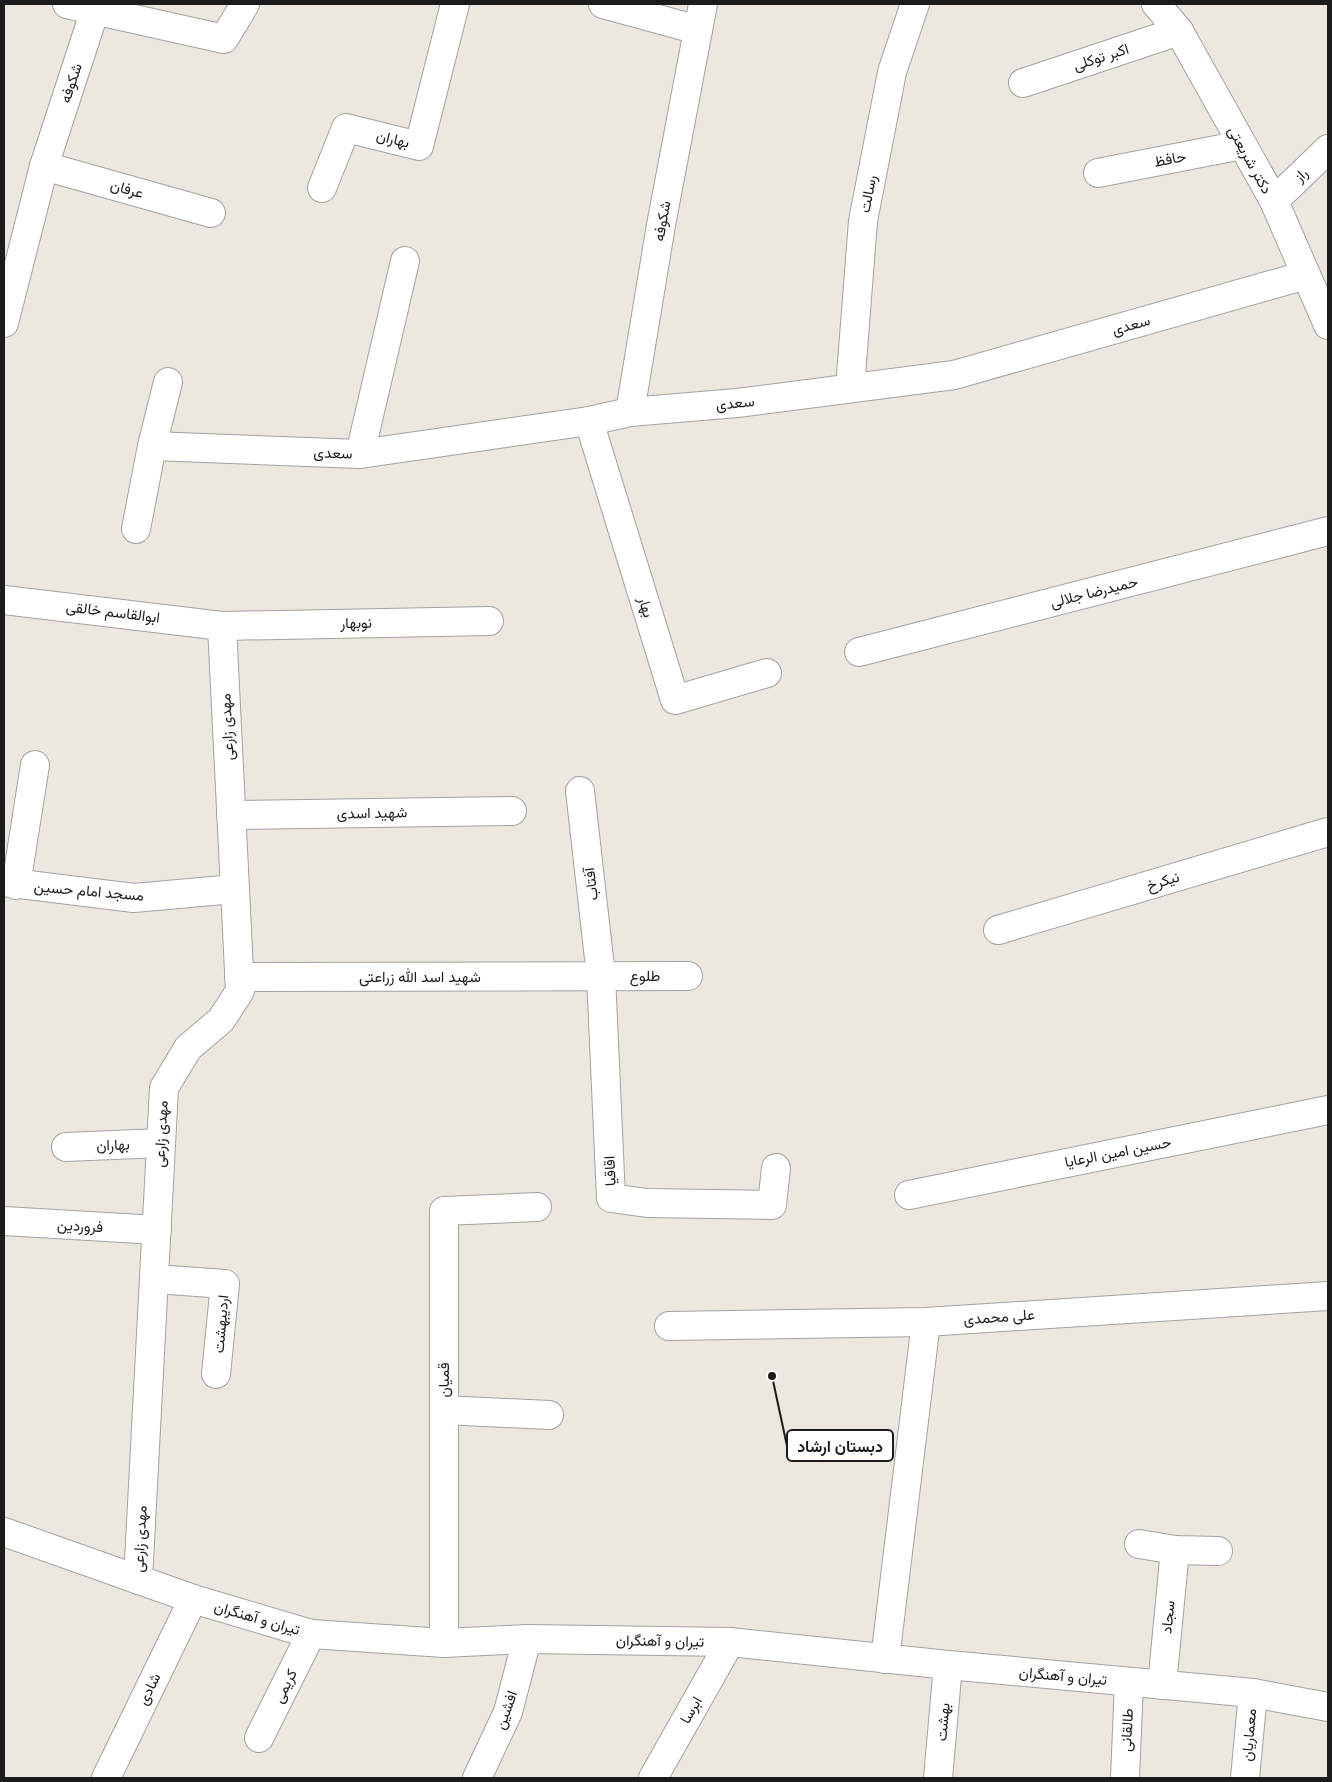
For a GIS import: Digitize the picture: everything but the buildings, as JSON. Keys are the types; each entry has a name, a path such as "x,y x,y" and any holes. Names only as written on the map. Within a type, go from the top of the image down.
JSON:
{"street":[{"path":"67,4 138,18 224,39 245,4"},
{"name":"بهاران","path":"322,188 346,128 419,146 455,4"},
{"path":"604,4 698,30"},
{"name":"شکوفه","path":"630,412 661,224 703,4"},
{"name":"رسالت","path":"850,388 863,221 892,72 914,4"},
{"name":"دکتر شریعتی","path":"1156,4 1178,31 1274,201 1306,275 1324,307"},
{"name":"شکوفه","path":"4,323 44,166 95,10"},
{"name":"اکبر توکلی","path":"1023,83 1178,31"},
{"name":"حافظ","path":"1098,173 1242,145"},
{"name":"راز","path":"1274,201 1328,149"},
{"name":"عرفان","path":"44,166 211,213"},
{"path":"360,454 405,261"},
{"name":"سعدی","path":"152,446 360,454 589,421 630,412 737,403 954,375 1306,275"},
{"path":"136,529 152,446 168,382"},
{"name":"بهار","path":"589,421 675,700 767,673"},
{"name":"حمیدرضا جلالی","path":"859,652 1328,532"},
{"name":"ابوالقاسم خالقی","path":"4,600 222,626"},
{"name":"نوبهار","path":"222,626 490,621"},
{"name":"مهدی زارعی","path":"138,1580 164,1088 188,1048 221,1020 240,991 222,626"},
{"path":"10,883 35,765"},
{"name":"آفتاب","path":"580,791 601,976"},
{"name":"شهید اسدی","path":"231,815 512,811"},
{"name":"نیکرخ","path":"998,930 1328,832"},
{"name":"مسجد امام حسین","path":"10,883 134,898 234,889"},
{"name":"طلوع","path":"601,976 688,976"},
{"name":"شهید اسد الله زراعتی","path":"239,977 601,976"},
{"name":"اقاقیا","path":"601,976 611,1198 647,1203 772,1205 776,1168"},
{"name":"حسین امین الرعایا","path":"909,1195 1328,1110"},
{"name":"بهاران","path":"66,1147 161,1144"},
{"name":"قمیان","path":"444,1643 444,1211 537,1207"},
{"name":"فروردین","path":"4,1221 157,1230"},
{"name":"اردیبهشت","path":"155,1280 225,1284 216,1374"},
{"name":"علی محمدی","path":"669,1326 926,1322 1328,1296"},
{"path":"885,1659 926,1322"},
{"path":"444,1410 549,1415"},
{"name":"تیران و آهنگران","path":"4,1532 193,1599 311,1634 444,1643 527,1639 730,1642 885,1659 1253,1692 1328,1707"},
{"path":"1139,1544 1175,1550 1218,1551"},
{"name":"سجاد","path":"1162,1685 1175,1550"},
{"name":"شادی","path":"106,1778 193,1599"},
{"name":"کریمی","path":"259,1738 311,1634"},
{"name":"افشین","path":"477,1778 508,1712 527,1639"},
{"name":"ابرسا","path":"653,1778 730,1642"},
{"name":"بهشت","path":"938,1778 948,1665"},
{"name":"طالقانی","path":"1125,1778 1129,1682"},
{"name":"معماریان","path":"1245,1778 1253,1692"}],"place":[{"name":"دبستان ارشاد","path":"772,1376"}]}
